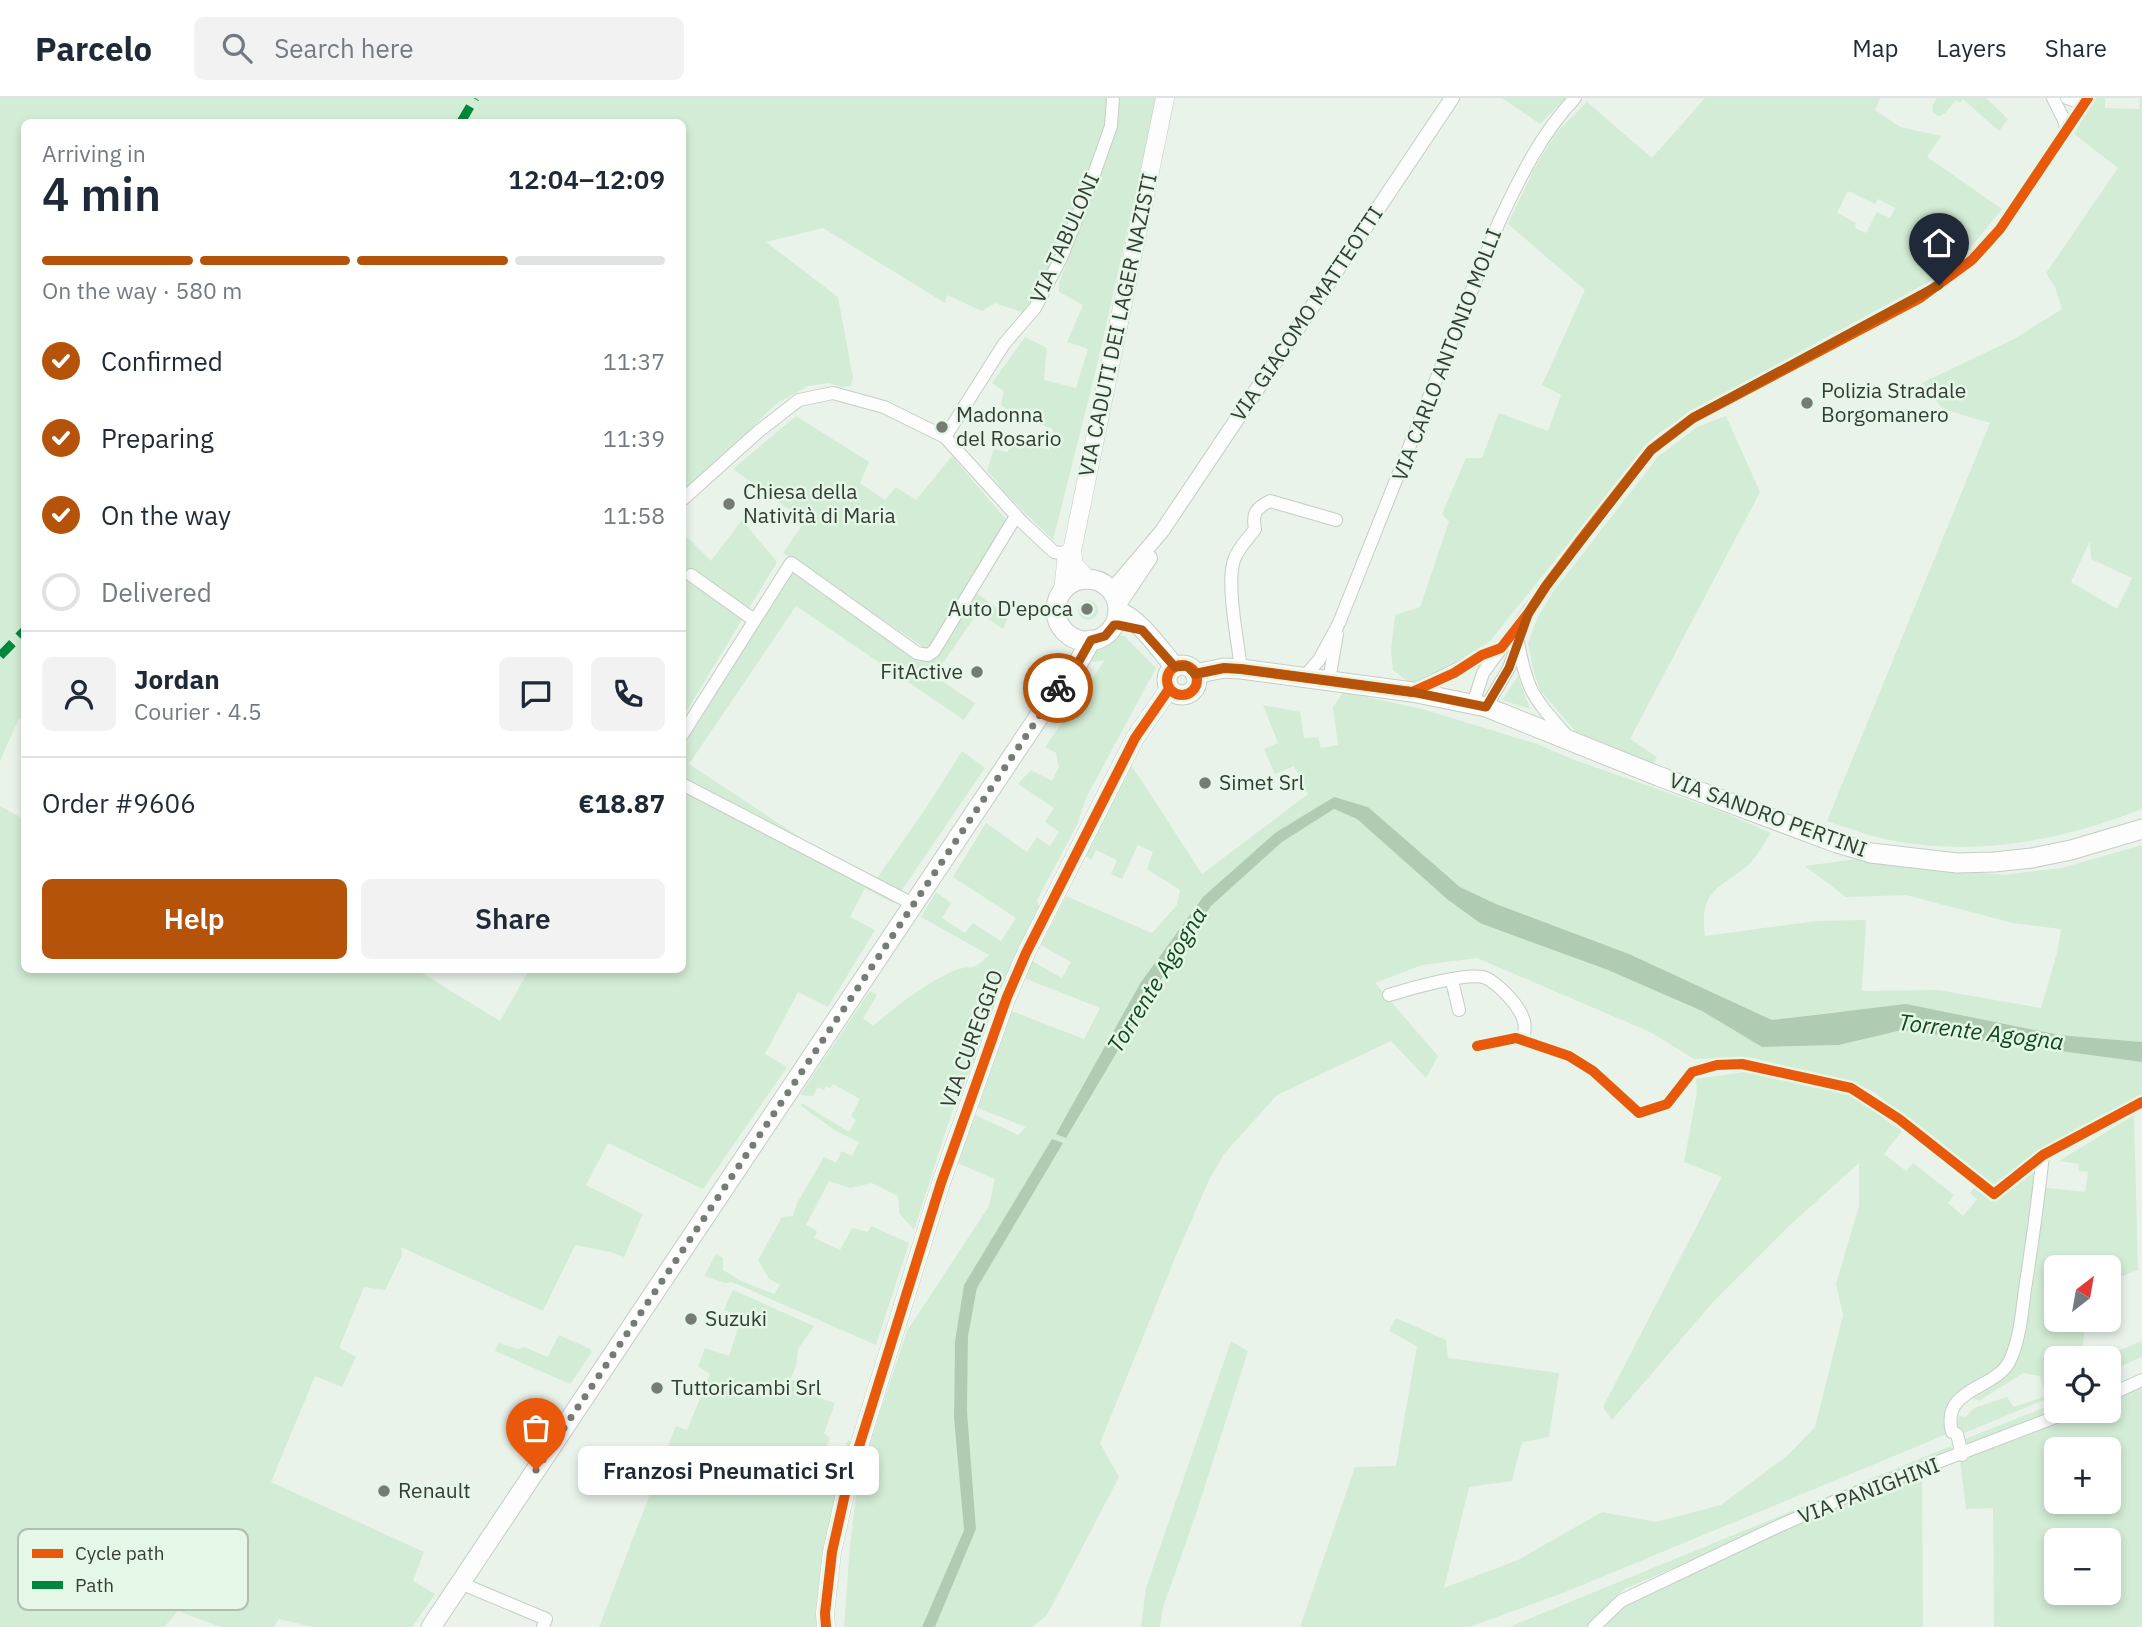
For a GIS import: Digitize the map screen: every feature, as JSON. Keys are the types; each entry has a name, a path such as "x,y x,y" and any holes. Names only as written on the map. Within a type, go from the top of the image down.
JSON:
{"main road":[{"name":"VIA CADUTI DEI LAGER NAZISTI","path":"1063,591 1165,98"},
{"path":"1069,553 1074,565 1088,580"},
{"path":"1115,608 1105,636 1082,639 1065,631 1058,619 1057,604 1063,591 1074,583 1088,580 1104,584 1115,608 1142,630 1175,667"},
{"path":"431,1627 1058,688 1070,657 1082,639"},
{"path":"1187,666 1195,674 1196,685 1188,694 1177,695 1169,689 1167,677 1175,667 1187,666"},
{"path":"1195,674 1224,668 1241,669 1412,692 1479,706"},
{"name":"VIA CUREGGIO","path":"826,1627 825,1613 832,1552 847,1485 941,1183 1007,996 1135,738 1169,689"},
{"name":"VIA SANDRO PERTINI","path":"1479,706 1671,781 1837,843 1871,853 1957,863 1994,862 2071,850 2142,829"}],"street":[{"name":"VIA TABULONI","path":"945,437 1004,344 1035,308 1061,258 1111,126 1113,98"},
{"name":"VIA GIACOMO MATTEOTTI","path":"1115,608 1149,561 1162,531 1452,98"},
{"name":"VIA CARLO ANTONIO MOLLI","path":"1304,677 1319,660 1339,623 1499,222 1523,171 1555,120 1576,98"},
{"path":"2053,98 2065,122 2066,132"},
{"path":"1479,706 1483,673 1575,548 1660,442 1693,418 1920,298 1956,272 1987,245 2000,229 2086,101 2067,98"},
{"path":"686,496 759,431 799,400 833,393 884,407 945,437 1016,516 1054,552 1069,553"},
{"path":"1241,669 1232,580 1233,562 1255,528 1253,517 1258,507 1270,501 1336,520"},
{"path":"686,729 791,563 917,653 928,655 934,651 1016,516"},
{"path":"691,575 754,620"},
{"path":"1479,706 1509,668 1529,612"},
{"name":"VIA CARLO ANTONIO MOLLI","path":"1329,680 1339,623"},
{"path":"1518,642 1532,695 1570,740"},
{"path":"1412,692 1501,648"},
{"path":"686,786 913,904"},
{"path":"1390,995 1418,986 1474,975 1488,979 1510,997 1524,1016 1526,1027 1523,1039"},
{"path":"1452,981 1459,1010"},
{"path":"1477,1046 1516,1038 1569,1056 1593,1071 1639,1113 1667,1104 1692,1072 1717,1065 1742,1064 1851,1088 1899,1119 1993,1194 2043,1155 2142,1102"},
{"name":"VIA PANIGHINI","path":"1594,1627 1621,1601 1701,1562 1841,1499 1962,1455 1957,1434 1952,1432 1951,1411 1960,1398 1997,1374 2010,1362 2017,1339 2036,1225 2043,1155"},
{"path":"2121,1390 2142,1380"},
{"path":"1962,1455 2044,1422"},
{"path":"460,1583 546,1619 543,1627"}],"shaded area":[{"path":"0,98 1109,98 1105,129 1059,254 1027,314 995,303 982,311 947,295 945,303 823,228 766,242 838,297 853,378 851,386 841,387 829,383 808,386 776,404 686,493 686,119 21,119 21,718 0,761"},
{"path":"1120,98 1157,98 1096,370 1053,540 1006,494 987,470 994,449 1007,452 1015,441 1049,450 1053,429 1020,417 1001,405 1004,391 992,383 1025,337 1047,348 1044,380 1076,388 1088,349 1067,342 1083,305 1059,292 1059,283 1105,163 1116,128"},
{"path":"1502,98 1566,98 1540,124"},
{"path":"1705,98 1880,98 1875,110 1900,127 1941,136 1927,157 2002,209 1966,253 1934,279 1689,412 1655,436 1490,641 1451,666 1411,684 1393,670 1391,651 1395,615 1420,607 1449,522 1442,514 1466,458 1482,458 1499,413 1548,431 1561,395 1542,385 1585,290 1508,224 1534,169 1556,133 1587,102 1652,158","holes":["1848,191 1875,204 1878,199 1895,208 1890,218 1877,212 1866,233 1855,228 1856,223 1837,213"]},
{"path":"1937,98 1986,98 2008,119 1999,131 1963,99 1960,103 1956,100 1939,116 1933,113 1932,106"},
{"path":"2095,98 2105,98 2105,108 2139,109 2142,98 2142,809 2080,830 2017,843 1954,847 1922,845 1873,836 1827,821 1990,423 1943,409 1922,383 2014,339 2062,309 2055,287 2046,273 2118,168 2074,134","holes":["2090,541 2091,559 2132,578 2117,609 2071,582"]},
{"path":"796,416 869,462 860,483 885,500 896,487 916,500 952,456 1010,524 969,587 1008,617 1003,629 978,612 934,676 975,703 964,720 796,606 689,764 851,871 877,878 962,751 985,768 893,903 865,888 850,917 875,930 828,1007 798,992 765,1054 787,1067 703,1189 608,1143 586,1185 643,1214 624,1257 575,1245 543,1311 401,1247 402,1255 385,1290 364,1287 339,1348 356,1357 342,1387 315,1376 271,1482 424,1552 413,1581 435,1594 412,1627 313,1627 279,1619 274,1627 221,1627 178,1611 164,1627 0,1627 0,806 21,817 21,973 422,973 500,1021 527,973 686,973 686,731 792,572 919,662 928,650 783,553 805,521 733,469"},
{"path":"1726,416 1760,492 1630,739 1657,757 1653,764 1576,732 1541,691 1528,643 1538,617 1553,592 1658,457 1697,427"},
{"path":"742,520 777,562 686,712 686,536 711,561"},
{"path":"1088,600 1095,603 1098,610 1095,617 1088,620 1081,617 1078,610 1081,603"},
{"path":"1111,635 1124,636 1156,668 1086,798 1077,825 1037,900 1040,908 952,1112 914,1230 899,1213 898,1196 872,1183 850,1188 829,1181 806,1225 817,1231 814,1238 840,1250 852,1228 868,1232 871,1226 909,1243 876,1345 732,1282 725,1283 704,1276 716,1254 723,1258 723,1270 741,1281 774,1294 780,1285 769,1279 758,1260 782,1217 793,1216 797,1203 824,1157 836,1163 842,1151 852,1156 859,1142 836,1131 801,1106 802,1103 849,1132 856,1120 851,1116 860,1099 833,1084 830,1088 826,1086 824,1090 818,1087 813,1096 800,1095 870,991 877,995 863,1018 873,1026 934,981 956,970 975,966 989,955 921,917 936,892 951,903 942,918 965,933 973,923 1001,941 1016,918 953,877 986,823 1027,852 1037,837 1050,846 1059,832 1045,822 1054,808 1018,784 1031,770 1052,781 1059,767 1056,753 1045,747 1105,660 1093,662 1088,659 1100,640"},
{"path":"1518,676 1530,709 1502,700"},
{"path":"1343,692 1422,709 1537,744 1725,813 1771,833 1751,862 1713,892 1705,909 1705,936 1816,921 1866,920 1862,991 1938,990 2041,1008 2061,929 2013,923 1906,895 1846,897 1805,866 1856,859 2003,875 2062,868 2142,845 2142,1042 1843,1011 1772,1020 1629,954 1496,904 1460,887 1368,807 1333,797 1203,897 1141,982 1155,988 1211,906 1282,842 1334,809 1357,819 1447,899 1702,1011 1762,1047 1839,1045 1902,1030 2142,1062 2142,1098 1995,1189 1874,1092 1853,1082 1748,1057 1694,1059 1650,1032 1477,958 1422,965 1375,983 1438,1056 1426,1078 1391,1041 1277,1095 1224,1154 1209,1180 1175,1258 1100,1443 1119,1477 1047,1615 1032,1627 935,1627 976,1529 967,1411 968,1336 977,1288 1062,1144 964,1285 955,1341 954,1418 964,1530 922,1627 844,1627 858,1479 907,1331 989,1206 995,1179 955,1162 971,1113 1018,1135 1026,1127 975,1107 1009,1010 1084,1039 1100,1008 1024,978 1032,961 1062,978 1071,962 1041,945 1066,896 1152,933 1177,905 1180,890 1147,869 1153,852 1138,845 1122,879 1111,874 1117,860 1096,850 1091,860 1084,855 1130,763 1202,874 1308,794 1294,766 1275,774 1264,749 1278,743 1263,705 1300,712 1304,738 1318,737 1321,748 1338,745 1333,707"},
{"path":"1745,1072 1846,1093 1879,1112 1902,1131 1884,1154 1906,1171 1913,1163 1954,1195 1948,1203 1963,1216 1977,1199 1970,1193 1974,1188 1989,1199 2043,1155 2040,1187 2085,1192 2088,1172 2078,1171 2079,1164 2059,1161 2134,1115 2138,1270 2121,1276 2121,1255 2044,1255 2044,1332 2084,1332 2083,1346 2044,1346 2044,1389 2040,1376 2023,1373 1979,1401 1973,1398 2014,1367 2007,1365 1960,1398 1952,1432 1563,1593 1469,1627 1300,1627 1355,1467 1396,1466 1417,1346 1389,1331 1396,1318 1446,1340 1448,1358 1559,1373 1549,1437 1522,1442 1512,1481 1469,1487 1444,1588 1518,1560 1602,1512 1656,1522 1721,1505 1788,1455 1815,1427 1843,1315 1836,1284 1859,1206 1859,1163 1790,1225 1713,1302 1612,1420 1603,1407 1722,1177 1684,1162 1697,1092 1696,1079"},
{"path":"733,1290 814,1326 798,1349 796,1366 790,1380 803,1381 800,1392 835,1403 824,1433 830,1438 824,1454 841,1460 848,1440 852,1444 823,1557 817,1627 599,1627 676,1426 687,1430 710,1374 698,1366 705,1348 729,1356 742,1316 724,1310"},
{"path":"559,1335 592,1352 570,1384 495,1351 499,1343 518,1349 524,1347 548,1357"},
{"path":"1231,1341 1248,1351 1163,1607 1160,1627 1141,1627 1146,1588"},
{"path":"2142,1341 2142,1357 2121,1366 2121,1350"},
{"path":"2142,1388 2142,1627 1994,1627 1993,1508 1966,1509 1960,1460 2054,1423 2121,1423 2121,1396"},
{"path":"2007,1397 2014,1407 2044,1397 2044,1400 1957,1436 1959,1416 1965,1417 1974,1408"},
{"path":"2044,1408 2044,1415 1962,1448 1960,1441"},
{"path":"1951,1446 1953,1452 1624,1589 1586,1627 1509,1627"},
{"path":"1922,1475 1923,1627 1603,1627 1624,1606 1783,1530"}],"water":[{"name":"Torrente Agogna","path":"1334,797 1368,807 1460,887 1496,904 1629,954 1772,1020 1906,1004 2059,1035 2142,1042 2142,1062 1902,1030 1839,1045 1762,1047 1702,1011 1608,970 1480,923 1447,899 1357,819 1334,809 1282,842 1211,906 1155,988 1066,1138 1056,1134 1141,982 1203,897 1275,833"},
{"path":"1052,1139 1063,1143 977,1288 968,1336 967,1411 976,1529 935,1627 922,1627 964,1530 954,1418 955,1341 964,1285"}],"marked path":[{"path":"463,119 475,98"},
{"path":"0,656 21,634"}],"cycle path":[{"path":"1195,674 1224,668 1241,669 1412,692 1454,673 1482,655 1501,648 1651,450 1693,418 1920,298 1972,260 2000,229 2088,98"},
{"path":"1182,665 1193,669 1197,680 1193,691 1182,695 1171,691 1167,680 1171,669 1182,665"},
{"path":"826,1627 825,1613 832,1552 847,1485 941,1183 1007,997 1026,953 1135,738 1169,689"},
{"path":"1477,1046 1516,1038 1569,1056 1593,1071 1639,1113 1667,1104 1692,1072 1717,1065 1742,1064 1851,1088 1899,1119 1994,1194 2043,1155 2142,1102"}],"way so far":[{"path":"536,1470 1058,688"}],"place":[{"name":"Polizia Stradale Borgomanero","path":"1807,403"},
{"name":"Madonna del Rosario","path":"942,427"},
{"name":"Chiesa della Natività di Maria","path":"729,504"},
{"name":"Auto D'epoca","path":"1087,609"},
{"name":"FitActive","path":"977,672"},
{"name":"Simet Srl","path":"1205,783"},
{"name":"Suzuki","path":"691,1319"},
{"name":"Tuttoricambi Srl","path":"657,1388"},
{"name":"Franzosi Pneumatici Srl","path":"536,1470"},
{"name":"Renault","path":"384,1491"}],"route":[{"path":"1058,688 1070,677 1091,640 1105,636 1114,625 1118,625 1142,630 1175,667 1187,666 1195,674 1224,668 1241,669 1412,692 1486,707 1509,668 1529,612 1582,538 1651,450 1693,418 1920,298 1939,285"}]}
